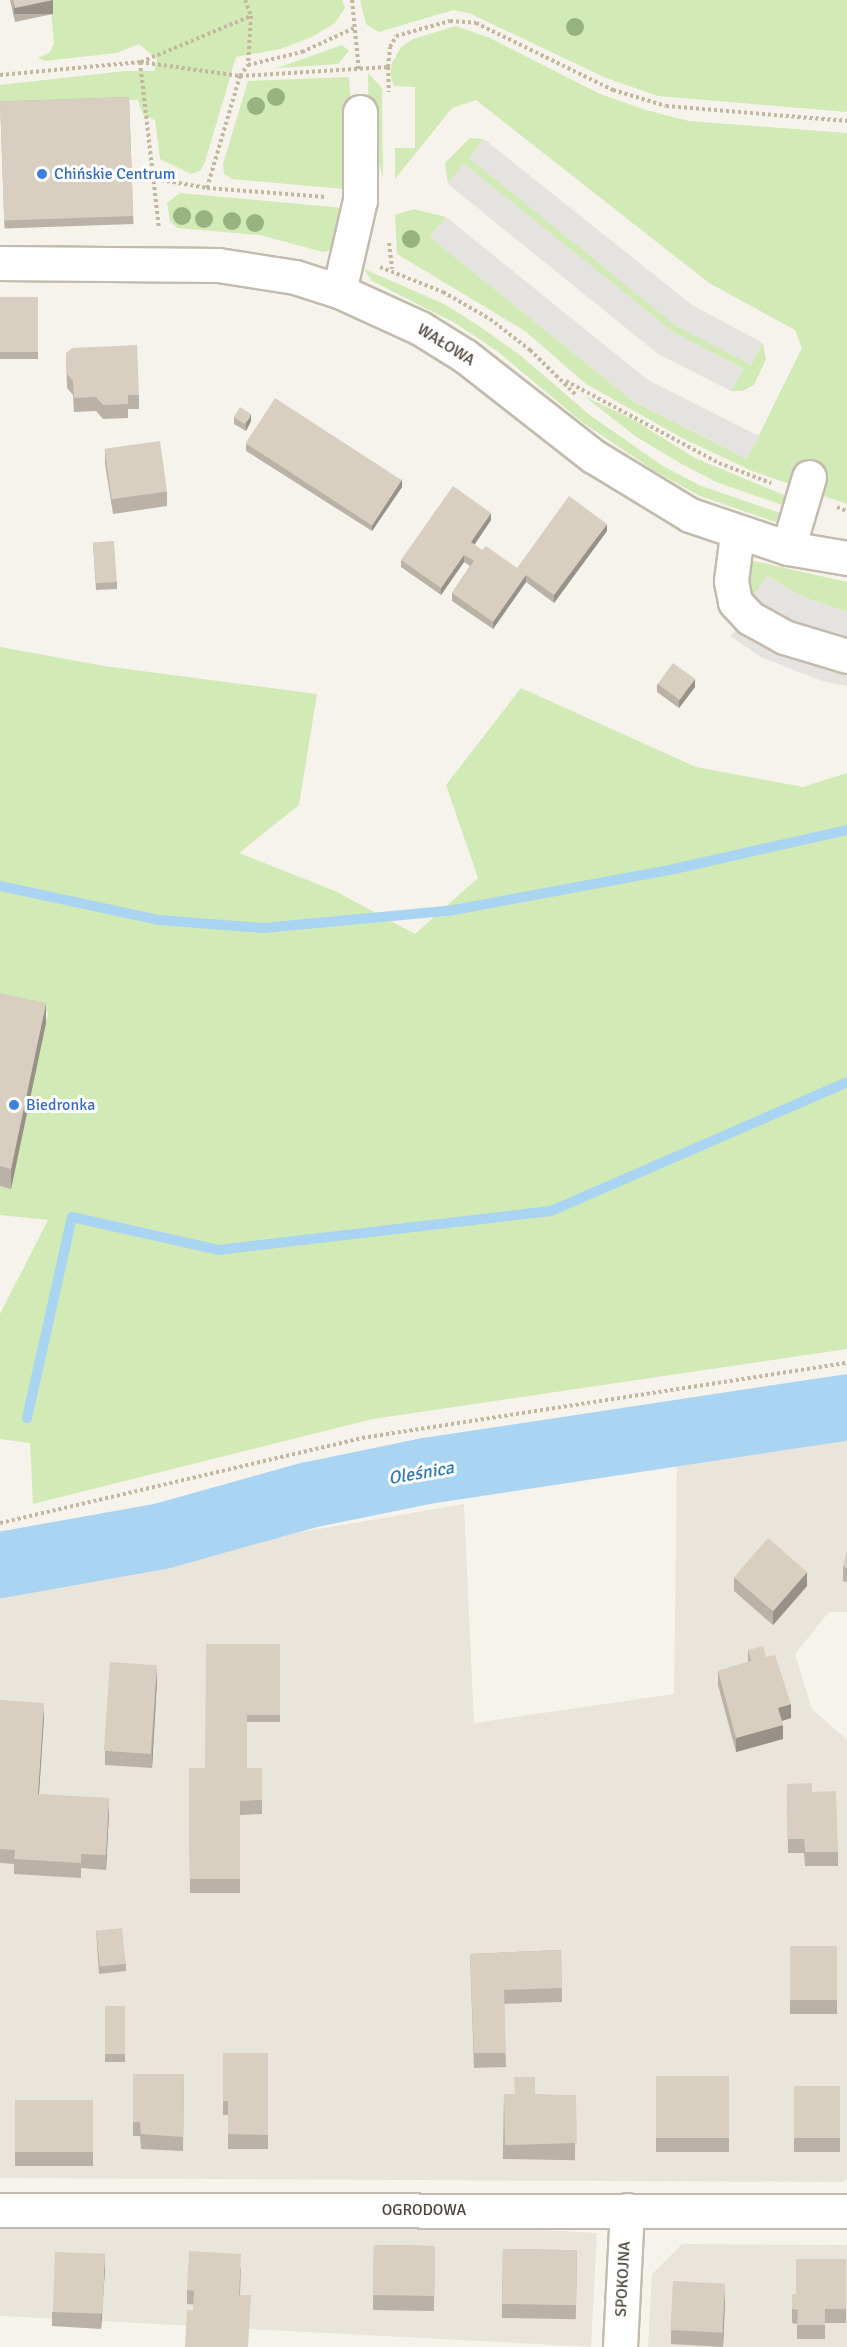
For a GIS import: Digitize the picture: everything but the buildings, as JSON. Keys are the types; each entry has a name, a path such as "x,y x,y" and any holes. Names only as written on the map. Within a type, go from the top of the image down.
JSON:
{"street":[{"path":"339,291 360,200 360,112"},
{"name":"WAŁOWA","path":"0,263 218,264 295,277 339,291 420,328 465,356 593,456 646,492 737,534 788,548 847,558"},
{"path":"788,548 806,486"},
{"path":"737,534 731,581 735,602 750,618 784,637 847,656"},
{"name":"OGRODOWA","path":"0,2210 847,2211"},
{"name":"SPOKOJNA","path":"620,2347 627,2210"}],"path":[{"path":"207,188 240,76 248,65 251,16 245,0"},
{"path":"352,0 356,27 360,112"},
{"path":"140,62 251,16"},
{"path":"389,96 390,47 396,36 450,21 476,23 613,90 666,106 847,121"},
{"path":"248,65 302,52 356,27"},
{"path":"140,62 155,179 159,232"},
{"path":"0,75 140,62 240,76 388,67"},
{"path":"155,179 207,188 360,200"},
{"path":"389,239 392,269 490,319 562,379 582,403"},
{"path":"562,379 719,463 806,486 847,511"},
{"path":"0,1523 368,1437 847,1363"}],"shaded area":[{"path":"484,139 692,305 763,343 751,365 676,326 469,158"},
{"path":"464,164 673,332 743,369 731,391 658,354 448,184"},
{"path":"446,217 648,380 759,436 747,459 633,401 430,237"},
{"path":"767,576 803,597 847,612 847,642 794,625 752,598"},
{"path":"740,625 847,670 847,686 822,681 761,657 730,636"},
{"path":"847,1435 847,1612 829,1612 795,1654 812,1709 847,1740 847,2178 843,2182 0,2178 0,1584 464,1504 474,1723 674,1694 677,1458"},
{"path":"1,2202 597,2233 591,2347 0,2316"},
{"path":"682,2244 847,2245 847,2347 648,2347 652,2274"}],"green space":[{"path":"50,0 342,0 345,8 335,23 312,37 280,49 236,57 205,162 200,171 191,174 160,159 155,120 143,115 138,100 0,102 0,85 125,71 154,71 157,59 139,44 116,53 45,61 38,58 49,53 54,44"},
{"path":"360,0 847,0 847,112 658,96 606,78 469,13 453,10 379,32 366,24"},
{"path":"456,26 490,38 600,94 646,110 689,121 847,133 847,504 752,471 684,439 586,384 525,331 397,254 395,215 414,209 446,217 430,237 633,401 747,459 802,348 795,330 709,283 476,100 452,108 395,179 395,148 415,148 415,87 394,86 390,74 392,63 401,47 413,39"},
{"path":"342,45 349,51 338,64 277,68"},
{"path":"368,73 382,88 383,178 369,126"},
{"path":"349,77 352,119 344,189 232,179 224,174 223,164 248,81"},
{"path":"470,138 484,139 469,158 751,365 763,343 766,359 754,385 742,391 731,391 743,369 673,332 464,164 448,184 445,163"},
{"path":"180,193 343,208 337,242 331,250 323,252 260,235 177,228 170,221 167,203"},
{"path":"364,269 444,304 479,326 520,355 591,416 663,466 701,486 783,514 781,524 700,496 656,472 582,422 497,351 455,323 372,281"},
{"path":"584,396 634,420 695,458 789,497 787,501 782,505 716,482 635,436"},
{"path":"750,560 847,582 847,612 803,597 767,576 752,598 747,591"},
{"path":"0,647 104,666 317,694 299,805 239,853 335,891 415,934 478,878 446,785 521,688 696,767 803,787 847,773 847,1349 373,1419 33,1504 30,1443 0,1439 0,1314 48,1220 0,1215 0,1186 11,1188 48,1012 0,1001"}],"waterway":[{"path":"0,886 159,920 263,928 448,911 674,869 847,830"},
{"path":"27,1418 72,1217 218,1250 551,1211 847,1082"},
{"name":"Oleśnica","path":"0,1565 162,1536 309,1495 426,1471 847,1407"}],"place":[{"name":"Chińskie Centrum","path":"42,174"},
{"name":"Biedronka","path":"14,1105"}]}
